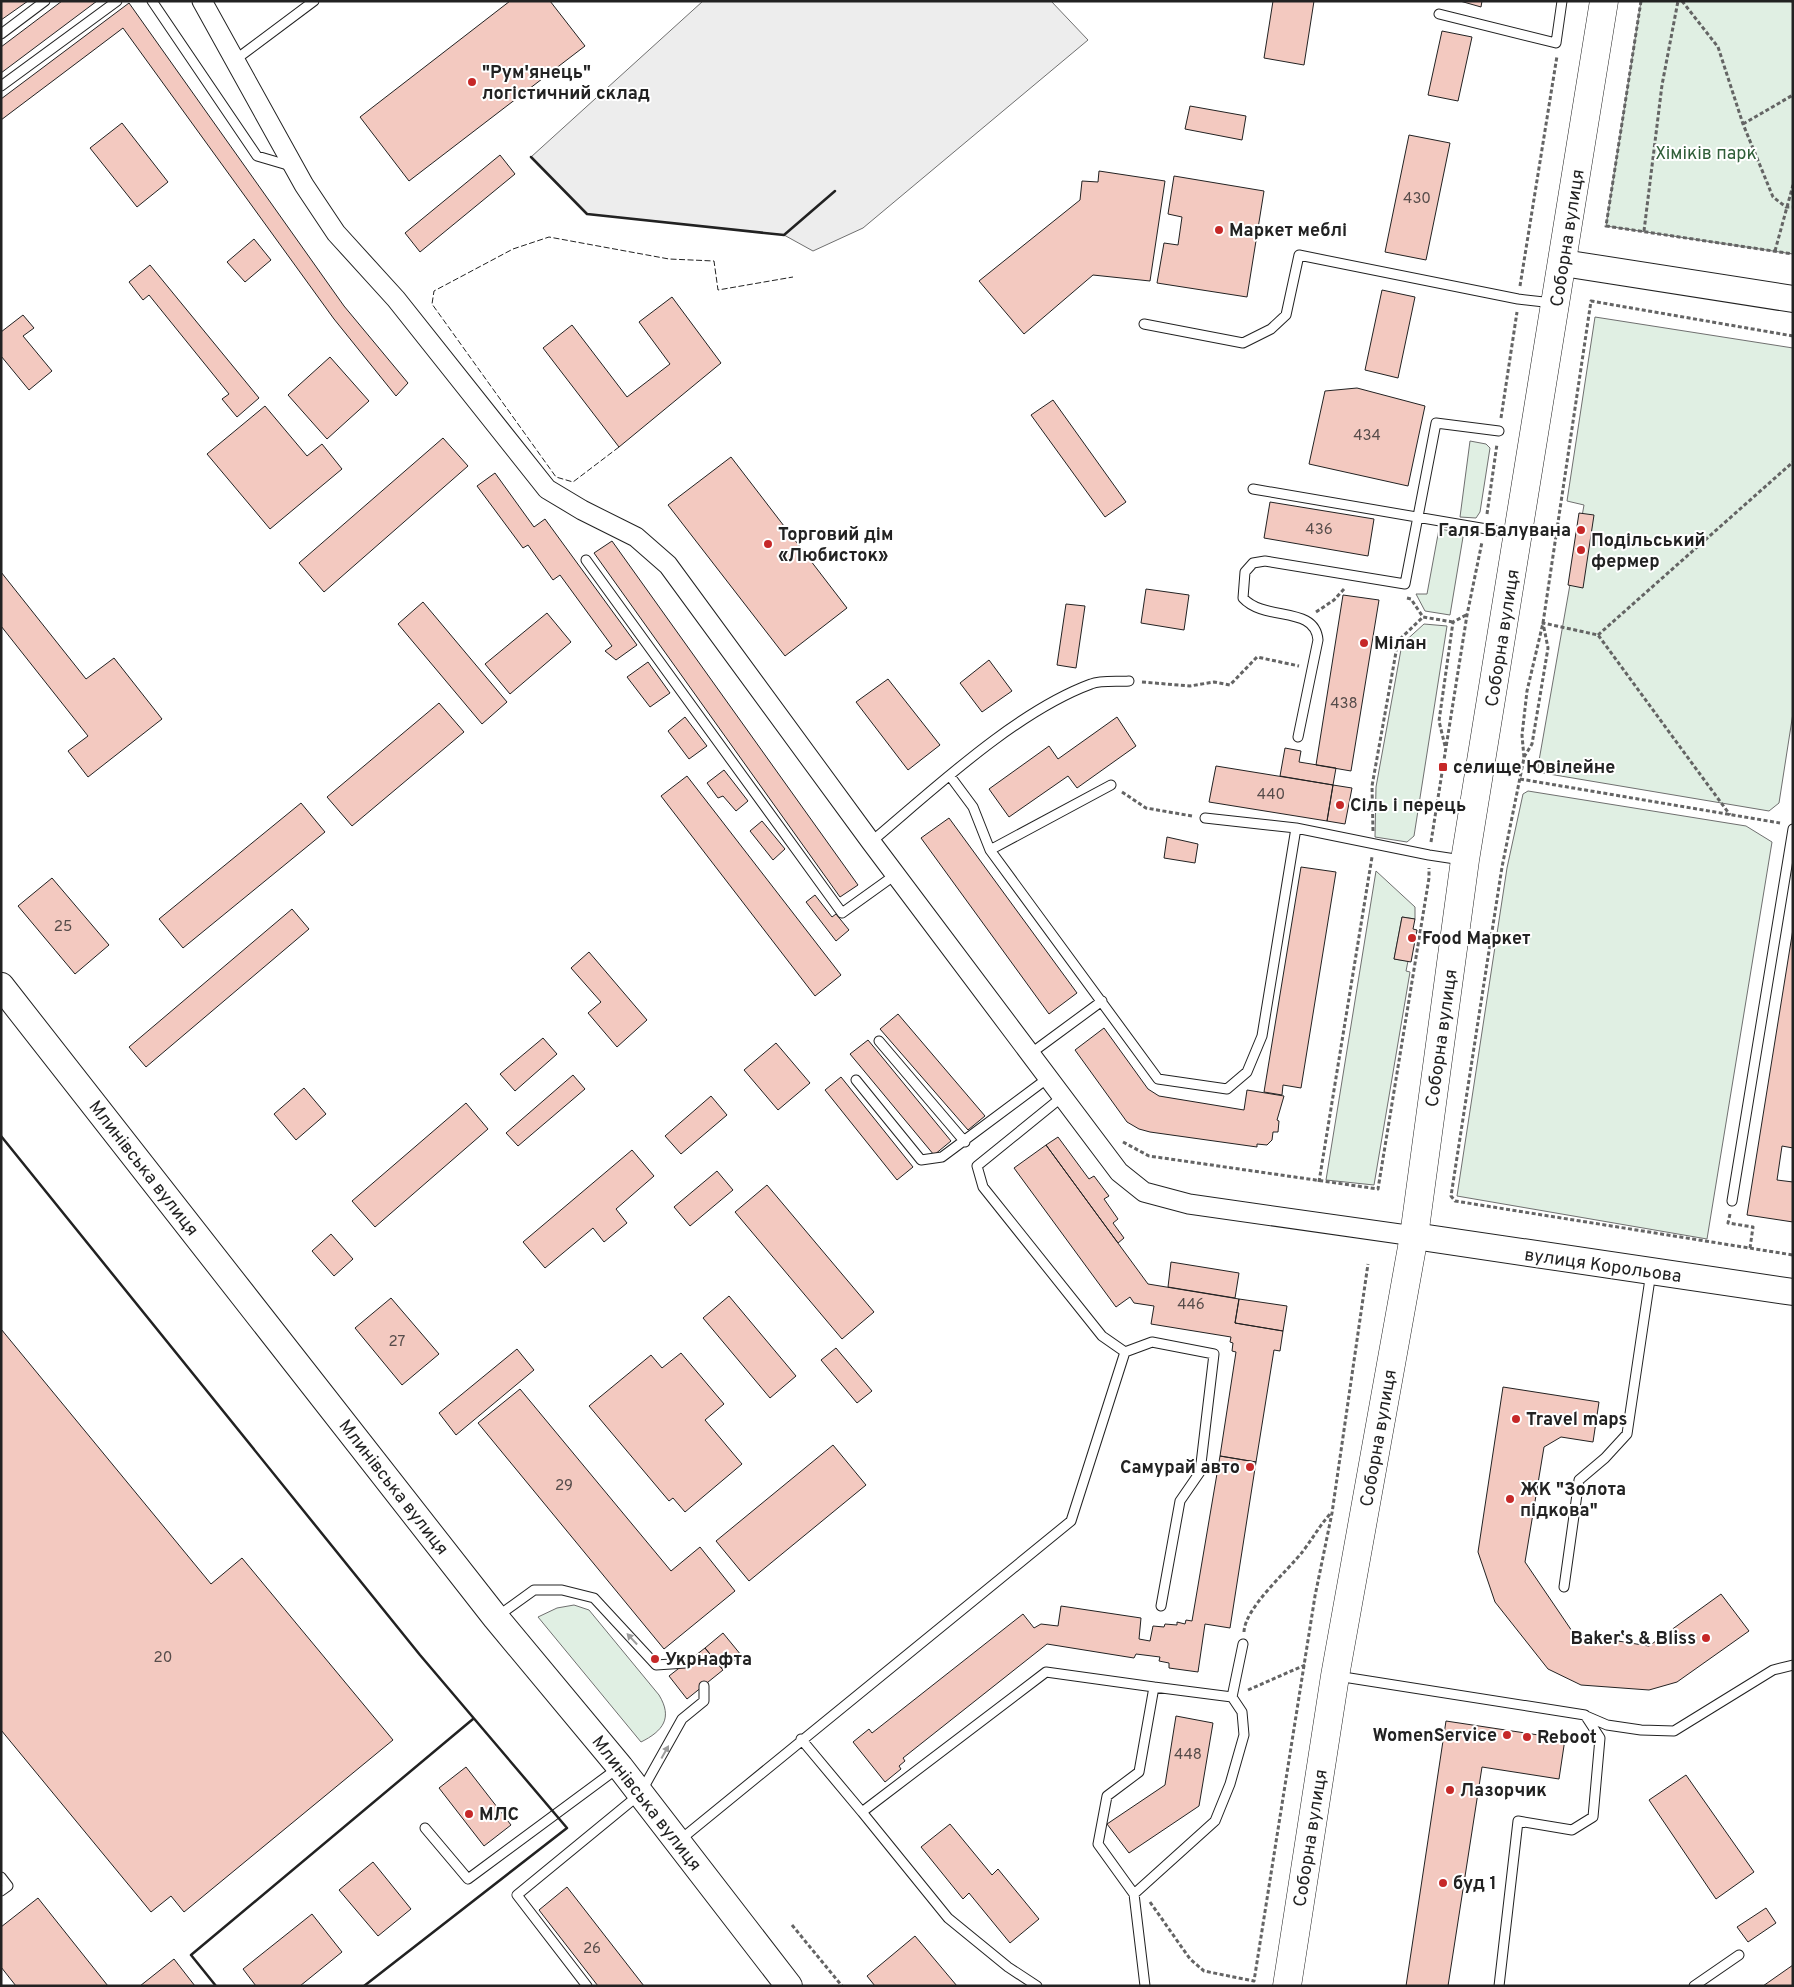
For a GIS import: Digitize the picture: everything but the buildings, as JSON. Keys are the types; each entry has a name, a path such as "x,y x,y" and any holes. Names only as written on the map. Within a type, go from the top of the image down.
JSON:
{"main road":[{"name":"Соборна вулиця","path":"1287,1986 1334,1676 1414,1236 1465,860 1604,1"},
{"path":"1563,263 1793,299"},
{"name":"Млинівська вулиця","path":"1,986 496,1618 620,1767 789,1986"},
{"name":"вулиця Корольова","path":"1414,1236 1793,1292"}],"street":[{"path":"202,1 294,166 336,233 396,299 547,489 582,510 636,537 668,565 895,875 1119,1172 1144,1192 1189,1204 1414,1236"}],"lane":[{"path":"1,34 45,1"},
{"path":"1,86 117,1"},
{"path":"152,1 257,156 294,166"},
{"path":"235,60 314,1"},
{"path":"1439,14 1556,43 1562,1"},
{"path":"1144,324 1243,343 1271,329 1286,315 1299,255 1518,299 1556,303"},
{"path":"1298,737 1318,640 1317,632 1306,619 1251,606 1243,598 1244,572 1253,562 1265,561 1405,584 1436,423 1499,431"},
{"path":"1253,489 1485,530 1518,534"},
{"path":"586,560 842,913 895,875"},
{"path":"871,842 950,776 1030,716 1092,683 1129,681"},
{"path":"950,776 973,807 990,850 1158,1079 1227,1089 1247,1072 1262,1036 1296,828"},
{"path":"990,850 1111,784"},
{"path":"1205,818 1296,828 1428,855 1465,860"},
{"path":"1732,1201 1793,829"},
{"path":"1030,1054 1102,1001"},
{"path":"879,1041 965,1142"},
{"path":"856,1080 921,1160 942,1158 1048,1078"},
{"path":"1062,1096 977,1166 983,1187 1102,1336 1125,1352"},
{"path":"1564,1588 1579,1480 1605,1458 1627,1434 1651,1272"},
{"path":"1125,1352 1152,1342 1214,1354 1200,1472 1180,1501 1161,1606"},
{"path":"678,1842 801,1739 1071,1521 1125,1352"},
{"path":"496,1618 534,1590 562,1590 594,1598 656,1665 686,1663"},
{"path":"1232,1698 1243,1644"},
{"path":"1334,1676 1585,1715 1607,1725 1641,1730 1674,1731 1773,1670 1793,1665"},
{"path":"862,1812 1046,1672 1232,1698 1242,1712 1244,1735 1230,1784 1215,1821 1134,1894"},
{"path":"587,1986 517,1895 640,1794 682,1719 704,1700 704,1686"},
{"path":"1145,1986 1134,1894 1098,1844 1106,1796 1139,1772 1154,1687"},
{"path":"1498,1986 1518,1821 1572,1830 1592,1817 1600,1738 1585,1715"},
{"path":"801,1739 948,1918 1008,1967 1037,1986"},
{"path":"425,1828 468,1879 620,1767"},
{"path":"1,1877 8,1886 1,1891"},
{"path":"1694,1986 1739,1955"}],"path":[{"path":"1641,1 1606,226 1793,254"},
{"path":"1644,232 1662,85 1678,1"},
{"path":"1682,1 1718,47 1743,124 1773,197 1786,208 1793,207"},
{"path":"1120,1139 1126,1145 1149,1156 1319,1182 1378,1188 1429,878 1428,855 1466,615 1485,530 1518,299 1557,63 1556,43"},
{"path":"1743,124 1793,95"},
{"path":"1775,251 1793,185"},
{"path":"1793,336 1591,301 1543,623 1527,691 1522,735 1524,758 1502,867 1451,1196 1455,1201 1793,1255"},
{"path":"1598,635 1793,462"},
{"path":"1306,619 1334,600 1347,586"},
{"path":"1402,597 1411,599 1423,617 1453,622 1466,615"},
{"path":"1319,1182 1372,858 1372,786 1398,640 1423,617"},
{"path":"1446,750 1439,721 1453,622"},
{"path":"1543,623 1598,635 1730,815"},
{"path":"1524,758 1532,744 1548,648 1543,623"},
{"path":"1129,681 1190,686 1214,682 1230,686 1257,657 1312,670"},
{"path":"1520,779 1784,823"},
{"path":"1111,784 1146,808 1205,818"},
{"path":"1732,1201 1728,1223 1753,1227 1750,1249"},
{"path":"1253,1986 1306,1664 1315,1596 1332,1513 1368,1264"},
{"path":"1243,1644 1244,1626 1258,1603 1304,1550 1318,1527 1332,1513"},
{"path":"1232,1698 1306,1664"},
{"path":"1134,1894 1150,1901 1190,1960 1204,1971 1254,1981"},
{"path":"792,1925 842,1986"}],"green space":[{"name":"Хіміків парк","path":"1641,1 1793,1 1793,254 1606,226"},
{"path":"1595,317 1793,348 1793,713 1779,803 1769,811 1537,772 1584,505 1567,501"},
{"path":"1470,441 1486,444 1490,448 1480,512 1476,518 1460,517"},
{"path":"1439,529 1458,532 1463,537 1450,615 1425,611 1416,594 1427,594"},
{"path":"1424,624 1447,626 1414,836 1407,842 1375,837 1376,787 1402,644"},
{"path":"1528,791 1746,826 1772,842 1707,1239 1457,1196 1507,868 1523,794"},
{"path":"1376,871 1415,907 1415,919 1402,917 1394,959 1408,961 1406,971 1410,972 1374,1185 1326,1180"},
{"path":"574,1605 589,1610 659,1695 665,1710 664,1723 649,1738 641,1742 538,1617 557,1608"}],"shaded area":[{"path":"703,1 1051,1 1088,40 863,228 813,251 784,235 587,214 531,157"}],"fence":[{"path":"1787,1 1793,2"},
{"path":"619,447 573,482 556,477 432,304 434,291 513,249 549,237 669,259 714,261 718,290 793,277"}],"wall":[{"path":"531,157 587,214 784,235 835,191"},
{"path":"1,1136 420,1655 567,1828 364,1986"},
{"path":"216,1986 191,1955 473,1719"}],"place":[{"name":"\"Рум'янець\" логістичний склад","path":"472,82"},
{"name":"Маркет меблі","path":"1219,230"},
{"name":"Галя Балувана","path":"1581,530"},
{"name":"Торговий дім «Любисток»","path":"768,544"},
{"name":"Подільський фермер","path":"1581,550"},
{"name":"Мілан","path":"1364,643"},
{"name":"селище Ювілейне","path":"1443,767"},
{"name":"Сіль і перець","path":"1340,805"},
{"name":"Food Маркет","path":"1412,938"},
{"name":"Travel maps","path":"1516,1419"},
{"name":"Самурай авто","path":"1250,1467"},
{"name":"ЖК \"Золота підкова\"","path":"1510,1499"},
{"name":"Bakerʼs & Bliss","path":"1706,1638"},
{"name":"Укрнафта","path":"655,1659"},
{"name":"WomenService","path":"1507,1735"},
{"name":"Reboot","path":"1527,1737"},
{"name":"Лазорчик","path":"1450,1790"},
{"name":"МЛС","path":"469,1814"},
{"name":"буд 1","path":"1443,1883"}]}
